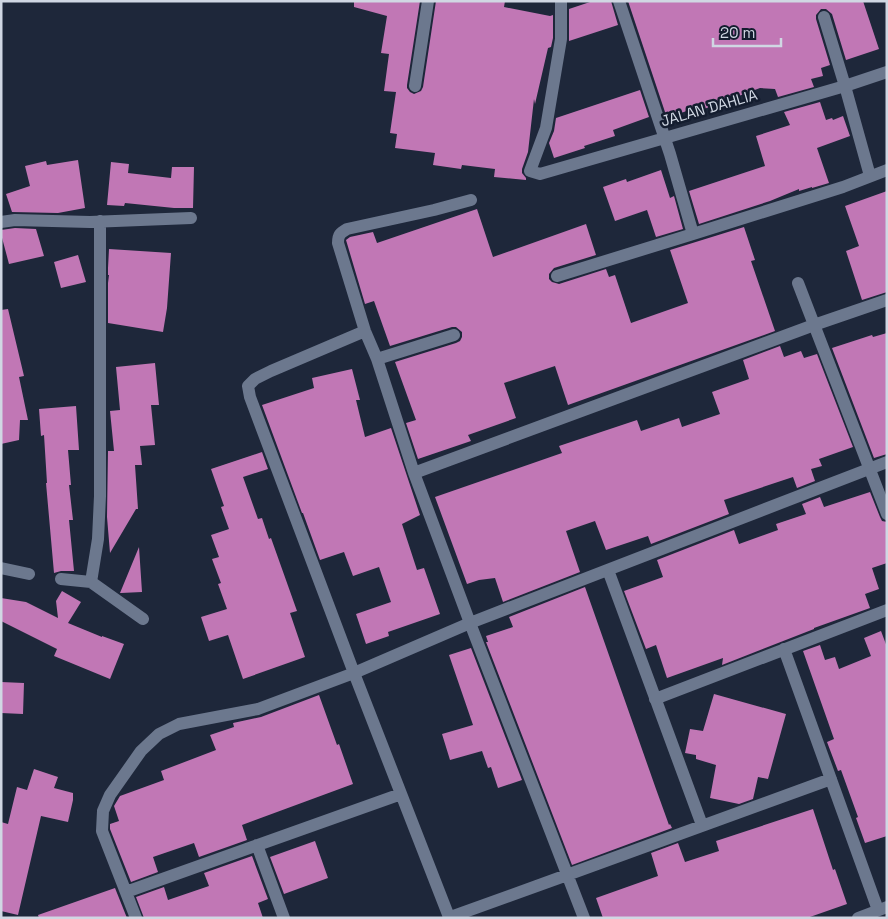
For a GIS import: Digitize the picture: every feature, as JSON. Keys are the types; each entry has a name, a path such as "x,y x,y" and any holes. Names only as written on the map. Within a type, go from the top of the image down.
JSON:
{"street":[{"path":"415,86 428,1"},
{"name":"JALAN DAHLIA","path":"561,1 561,39 546,128 530,171 540,174 845,86 887,72"},
{"path":"619,1 665,138 693,234"},
{"path":"824,17 870,176"},
{"path":"556,276 693,234 887,170"},
{"path":"471,200 347,229 341,232 338,237 338,244 365,331 377,359 414,473 584,918"},
{"path":"1,222 15,220 100,221 190,218"},
{"path":"92,582 98,539 100,496 100,221"},
{"path":"798,283 887,514"},
{"path":"414,473 814,325 887,300"},
{"path":"365,331 271,371 248,386 250,397 448,918 831,779"},
{"path":"377,359 454,335"},
{"path":"136,918 102,832 103,811 110,795 141,751 160,734 178,724 258,709 354,673 470,623 887,462"},
{"path":"1,568 29,574"},
{"path":"608,570 702,825"},
{"path":"61,579 92,582 143,619"},
{"path":"655,698 887,610"},
{"path":"784,649 831,779 882,909 858,918"},
{"path":"126,892 401,794"},
{"path":"257,845 284,918"}],"building":[{"path":"354,1 420,1 407,85 410,92 414,94 421,91 423,87 436,1 505,1 504,7 553,15 553,38 551,47 548,48 535,104 534,99 528,152 522,169 526,180 494,177 495,169 462,165 461,169 433,165 435,153 395,148 397,134 390,133 396,92 384,91 389,54 381,53 387,16 354,7"},
{"path":"593,1 611,1 618,25 569,41 569,9"},
{"path":"628,1 863,1 879,49 846,60 832,14 826,9 821,9 816,15 816,19 830,65 821,68 823,76 811,79 814,87 778,97 775,89 760,88 696,112 695,108 667,118"},
{"path":"640,90 649,117 613,130 615,136 554,158 549,143 554,131 556,118"},
{"path":"820,102 826,120 832,118 833,120 843,116 850,136 817,148 829,183 799,191 799,189 770,201 699,224 689,191 765,166 756,136 790,125 784,112"},
{"path":"78,160 85,208 58,213 12,212 6,194 30,186 25,166 46,161 47,165"},
{"path":"111,162 129,164 128,173 171,178 172,167 194,167 193,208 125,203 124,206 107,205"},
{"path":"661,170 670,198 674,196 683,229 656,237 647,210 615,221 603,187 626,179 627,182"},
{"path":"887,191 887,292 862,300 846,251 859,246 845,206"},
{"path":"477,209 493,257 586,224 596,255 554,268 549,274 549,279 559,284 606,269 609,277 615,275 631,323 688,303 670,250 744,227 755,260 751,261 775,331 568,405 555,366 504,383 516,418 468,435 471,441 418,459 406,423 416,420 395,362 456,343 460,341 462,332 456,327 452,327 390,346 374,301 365,304 346,240 350,237 373,232 377,243"},
{"path":"15,228 36,229 44,256 9,264 1,230"},
{"path":"109,249 171,253 167,308 163,332 108,323"},
{"path":"78,255 86,282 61,288 54,262"},
{"path":"8,309 24,376 19,377 28,420 20,420 19,440 1,444 1,310"},
{"path":"887,333 887,454 874,458 832,348 872,335 873,337"},
{"path":"780,346 784,357 801,351 804,358 817,354 853,447 819,459 822,466 811,469 815,481 797,488 793,477 724,500 729,514 651,544 648,536 606,550 595,521 566,531 580,572 503,602 495,578 467,584 435,497 562,453 559,446 637,420 641,431 679,418 682,427 720,414 712,392 749,379 743,360"},
{"path":"155,363 159,405 151,405 155,445 140,446 142,465 135,465 138,509 136,509 110,553 107,517 108,451 114,451 110,411 120,410 116,367"},
{"path":"352,369 360,400 356,400 365,437 391,428 420,515 402,524 417,570 424,568 440,614 388,632 389,636 366,644 356,614 391,602 379,567 353,576 344,552 320,560 262,405 314,388 312,378"},
{"path":"76,406 79,450 68,450 73,520 69,520 74,571 54,573 44,435 41,436 39,409"},
{"path":"262,452 268,469 243,477 258,519 262,518 269,539 271,538 297,611 290,613 305,657 243,679 228,635 209,641 201,617 227,609 218,584 221,583 212,559 219,557 211,535 229,529 221,507 224,506 211,469"},
{"path":"870,492 882,521 887,522 887,563 872,568 879,589 865,594 870,608 722,665 723,658 667,678 656,645 646,649 624,591 663,577 657,560 734,530 739,544 778,530 776,524 806,514 802,504 820,497 824,507"},
{"path":"139,547 142,592 120,593"},
{"path":"585,587 656,789 669,825 672,828 572,865 486,642 488,642 486,636 513,627 509,617"},
{"path":"62,591 81,602 68,623 124,644 110,679 54,656 57,649 1,621 1,598 26,602 58,618 56,601"},
{"path":"881,631 887,647 887,836 865,843 841,770 838,771 827,742 834,739 803,651 820,645 825,660 835,657 839,669 871,656 864,638"},
{"path":"471,648 522,780 498,788 491,767 488,768 482,751 450,760 442,734 473,725 449,655"},
{"path":"1,682 24,683 23,714 1,713"},
{"path":"714,694 786,714 768,779 758,777 753,799 739,804 710,798 716,765 696,759 696,755 685,753 690,729 703,731"},
{"path":"319,695 353,784 242,825 247,840 199,857 194,843 153,857 158,872 131,882 110,829 110,824 119,821 114,806 120,796 164,780 161,771 216,750 210,735 234,727 233,723 261,717"},
{"path":"34,769 58,777 54,788 73,793 73,800 68,822 41,816 18,915 1,911 1,822 8,824 17,787 27,790"},
{"path":"813,809 833,870 835,869 847,904 807,918 603,918 596,898 658,876 651,853 678,843 685,862 719,851 716,841"},
{"path":"315,841 328,878 284,894 270,857"},
{"path":"252,856 268,899 258,903 263,918 144,918 136,897 164,887 168,900 209,886 204,873"},
{"path":"115,888 127,918 39,918 38,915"}]}
